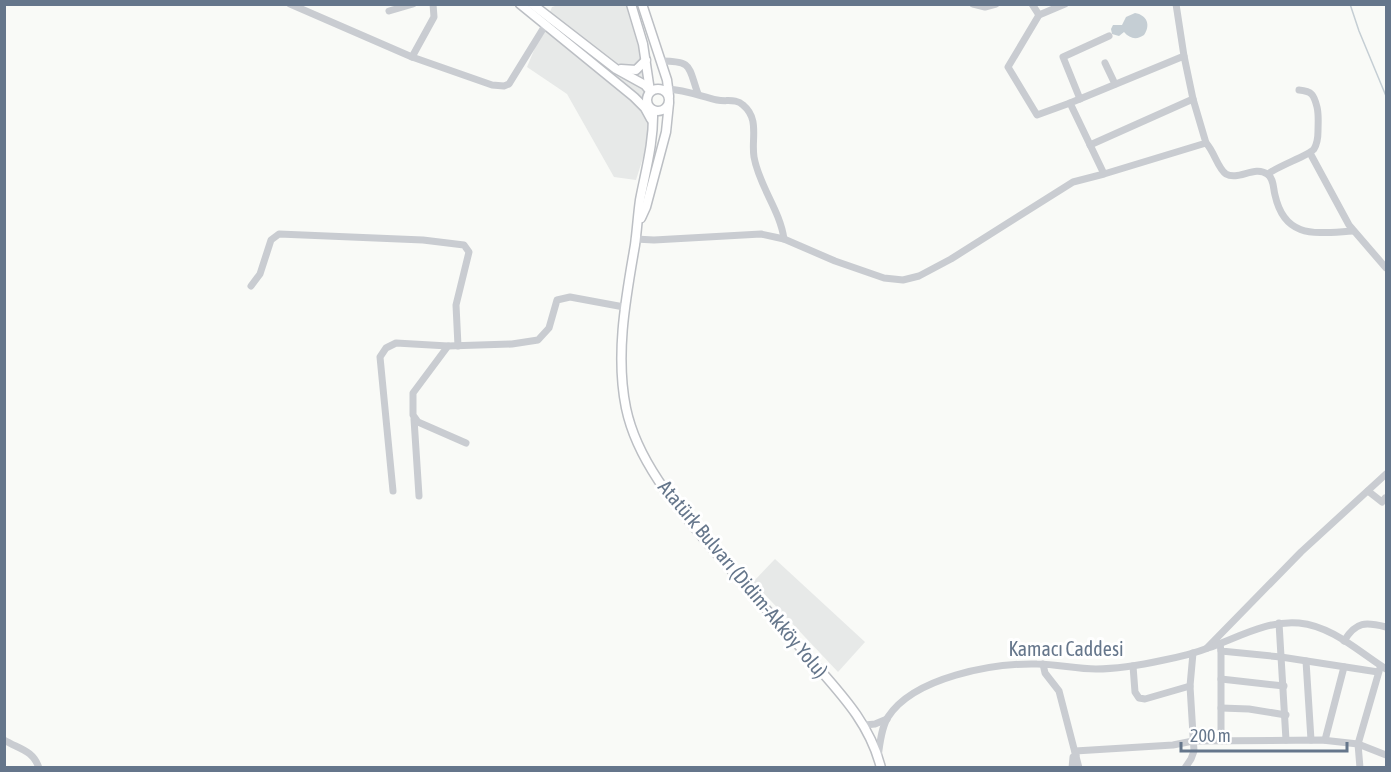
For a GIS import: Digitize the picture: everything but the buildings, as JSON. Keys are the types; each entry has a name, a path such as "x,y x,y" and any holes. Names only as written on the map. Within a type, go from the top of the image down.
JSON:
{"main road":[{"path":"520,4 634,97 650,115 653,126"},
{"path":"532,4 616,69 645,85 650,91"},
{"path":"631,4 646,60 650,91 647,97 653,126 638,224"},
{"path":"638,224 646,207 666,132 669,96 661,61 642,4"},
{"path":"616,69 636,70 646,60"},
{"path":"650,91 661,89 669,96"},
{"path":"634,97 662,110 669,96"},
{"name":"Atatürk Bulvarı (Didim-Akköy Yolu)","path":"638,224 624,307 622,380 626,409 640,448 655,475 684,515 849,702 865,725 881,768"}],"street":[{"path":"290,4 412,57 492,85 504,86 509,84 546,24"},
{"path":"390,10 412,4"},
{"path":"412,57 434,17 433,4"},
{"path":"972,4 985,7 996,4"},
{"path":"1032,4 1039,15"},
{"path":"1065,4 1048,8 1039,15 1008,67 1037,115 1184,56"},
{"path":"1176,4 1193,99 1206,143 1222,169 1226,174 1234,176 1261,171 1268,174 1272,180 1280,209 1292,225 1312,233 1353,231"},
{"path":"1080,99 1062,57 1108,36"},
{"path":"661,61 681,61 688,67 698,94"},
{"path":"1105,63 1115,84"},
{"path":"1268,174 1289,161 1310,153 1318,140 1319,115 1314,96 1309,92 1299,90"},
{"path":"669,96 698,94 720,101 740,102 747,109 754,124 755,160 761,182 783,229 784,239"},
{"path":"1090,145 1193,99"},
{"path":"1070,103 1104,174"},
{"path":"635,239 760,234 784,239 835,261 884,278 903,280 919,276 951,259 1073,182 1206,143"},
{"path":"1310,153 1353,231 1386,268"},
{"path":"251,286 260,274 271,240 279,234 405,239 464,246 469,252 456,306 458,346"},
{"path":"393,491 380,357 386,348 396,343 458,346 512,344 538,340 549,328 557,300 570,297 624,307"},
{"path":"419,496 413,393 448,346"},
{"path":"414,419 466,443"},
{"path":"1205,649 1301,552 1386,474"},
{"path":"1368,491 1382,502 1385,498"},
{"path":"1344,641 1355,628 1367,622 1386,627"},
{"path":"1279,623 1286,740"},
{"name":"Kamacı Caddesi","path":"887,719 899,704 913,693 936,683 992,667 1043,664 1090,669 1133,666 1205,649 1220,648 1265,626 1279,623 1308,624 1323,629 1344,641 1382,669"},
{"path":"1221,740 1220,648 1344,667 1382,669 1358,744 1360,768"},
{"path":"1185,768 1193,754 1190,686 1193,653"},
{"path":"1306,661 1311,740"},
{"path":"1043,664 1045,673 1059,691 1079,768"},
{"path":"1133,666 1135,692 1139,698 1145,699 1190,686"},
{"path":"1325,740 1344,667"},
{"path":"1221,679 1284,686"},
{"path":"1221,708 1249,709 1286,715"},
{"path":"865,725 887,719"},
{"path":"878,757 887,719"},
{"path":"4,740 29,752 35,758 39,768"},
{"path":"1075,753 1193,741 1325,740 1358,744 1386,754"},
{"path":"1072,768 1075,753"}],"shaded area":[{"path":"561,4 626,5 643,44 653,126 636,180 614,177 567,94 527,67 552,7"},
{"path":"1135,13 1147,21 1144,35 1136,38 1124,32 1119,36 1112,34 1113,25 1122,25 1126,17"},
{"path":"775,559 865,642 838,672 753,582"}],"waterway":[{"path":"1350,4 1386,96"}]}
